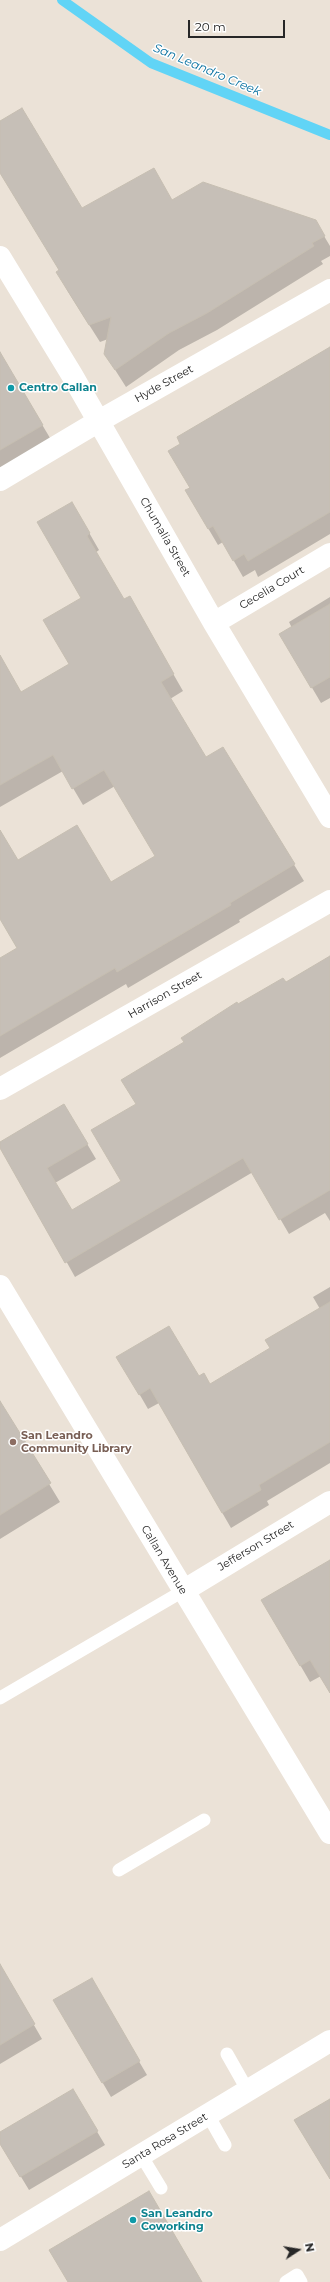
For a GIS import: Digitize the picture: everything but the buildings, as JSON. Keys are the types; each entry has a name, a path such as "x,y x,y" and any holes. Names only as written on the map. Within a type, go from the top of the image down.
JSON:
{"street":[{"name":"Chumalia Street","path":"0,257 99,421 214,623 330,817"},
{"name":"Hyde Street","path":"0,480 99,421 330,290"},
{"name":"Cecelia Court","path":"214,623 330,554"},
{"name":"Harrison Street","path":"0,1089 330,901"},
{"name":"Callan Avenue","path":"0,1286 330,1833"},
{"name":"Jefferson Street","path":"183,1591 330,1502"},
{"name":"Santa Rosa Street","path":"0,2240 330,2041"}],"lane":[{"path":"0,1698 183,1591"},
{"path":"118,1870 204,1820"},
{"path":"227,2054 248,2091"},
{"path":"208,2115 225,2145"},
{"path":"141,2155 161,2188"},
{"path":"286,2282 297,2275 301,2282"}],"waterway":[{"name":"San Leandro Creek","path":"62,0 151,63 330,135"}],"place":[{"name":"Centro Callan","path":"11,388"},
{"name":"San Leandro Community Library","path":"13,1442"},
{"name":"San Leandro Coworking","path":"133,2220"}]}
